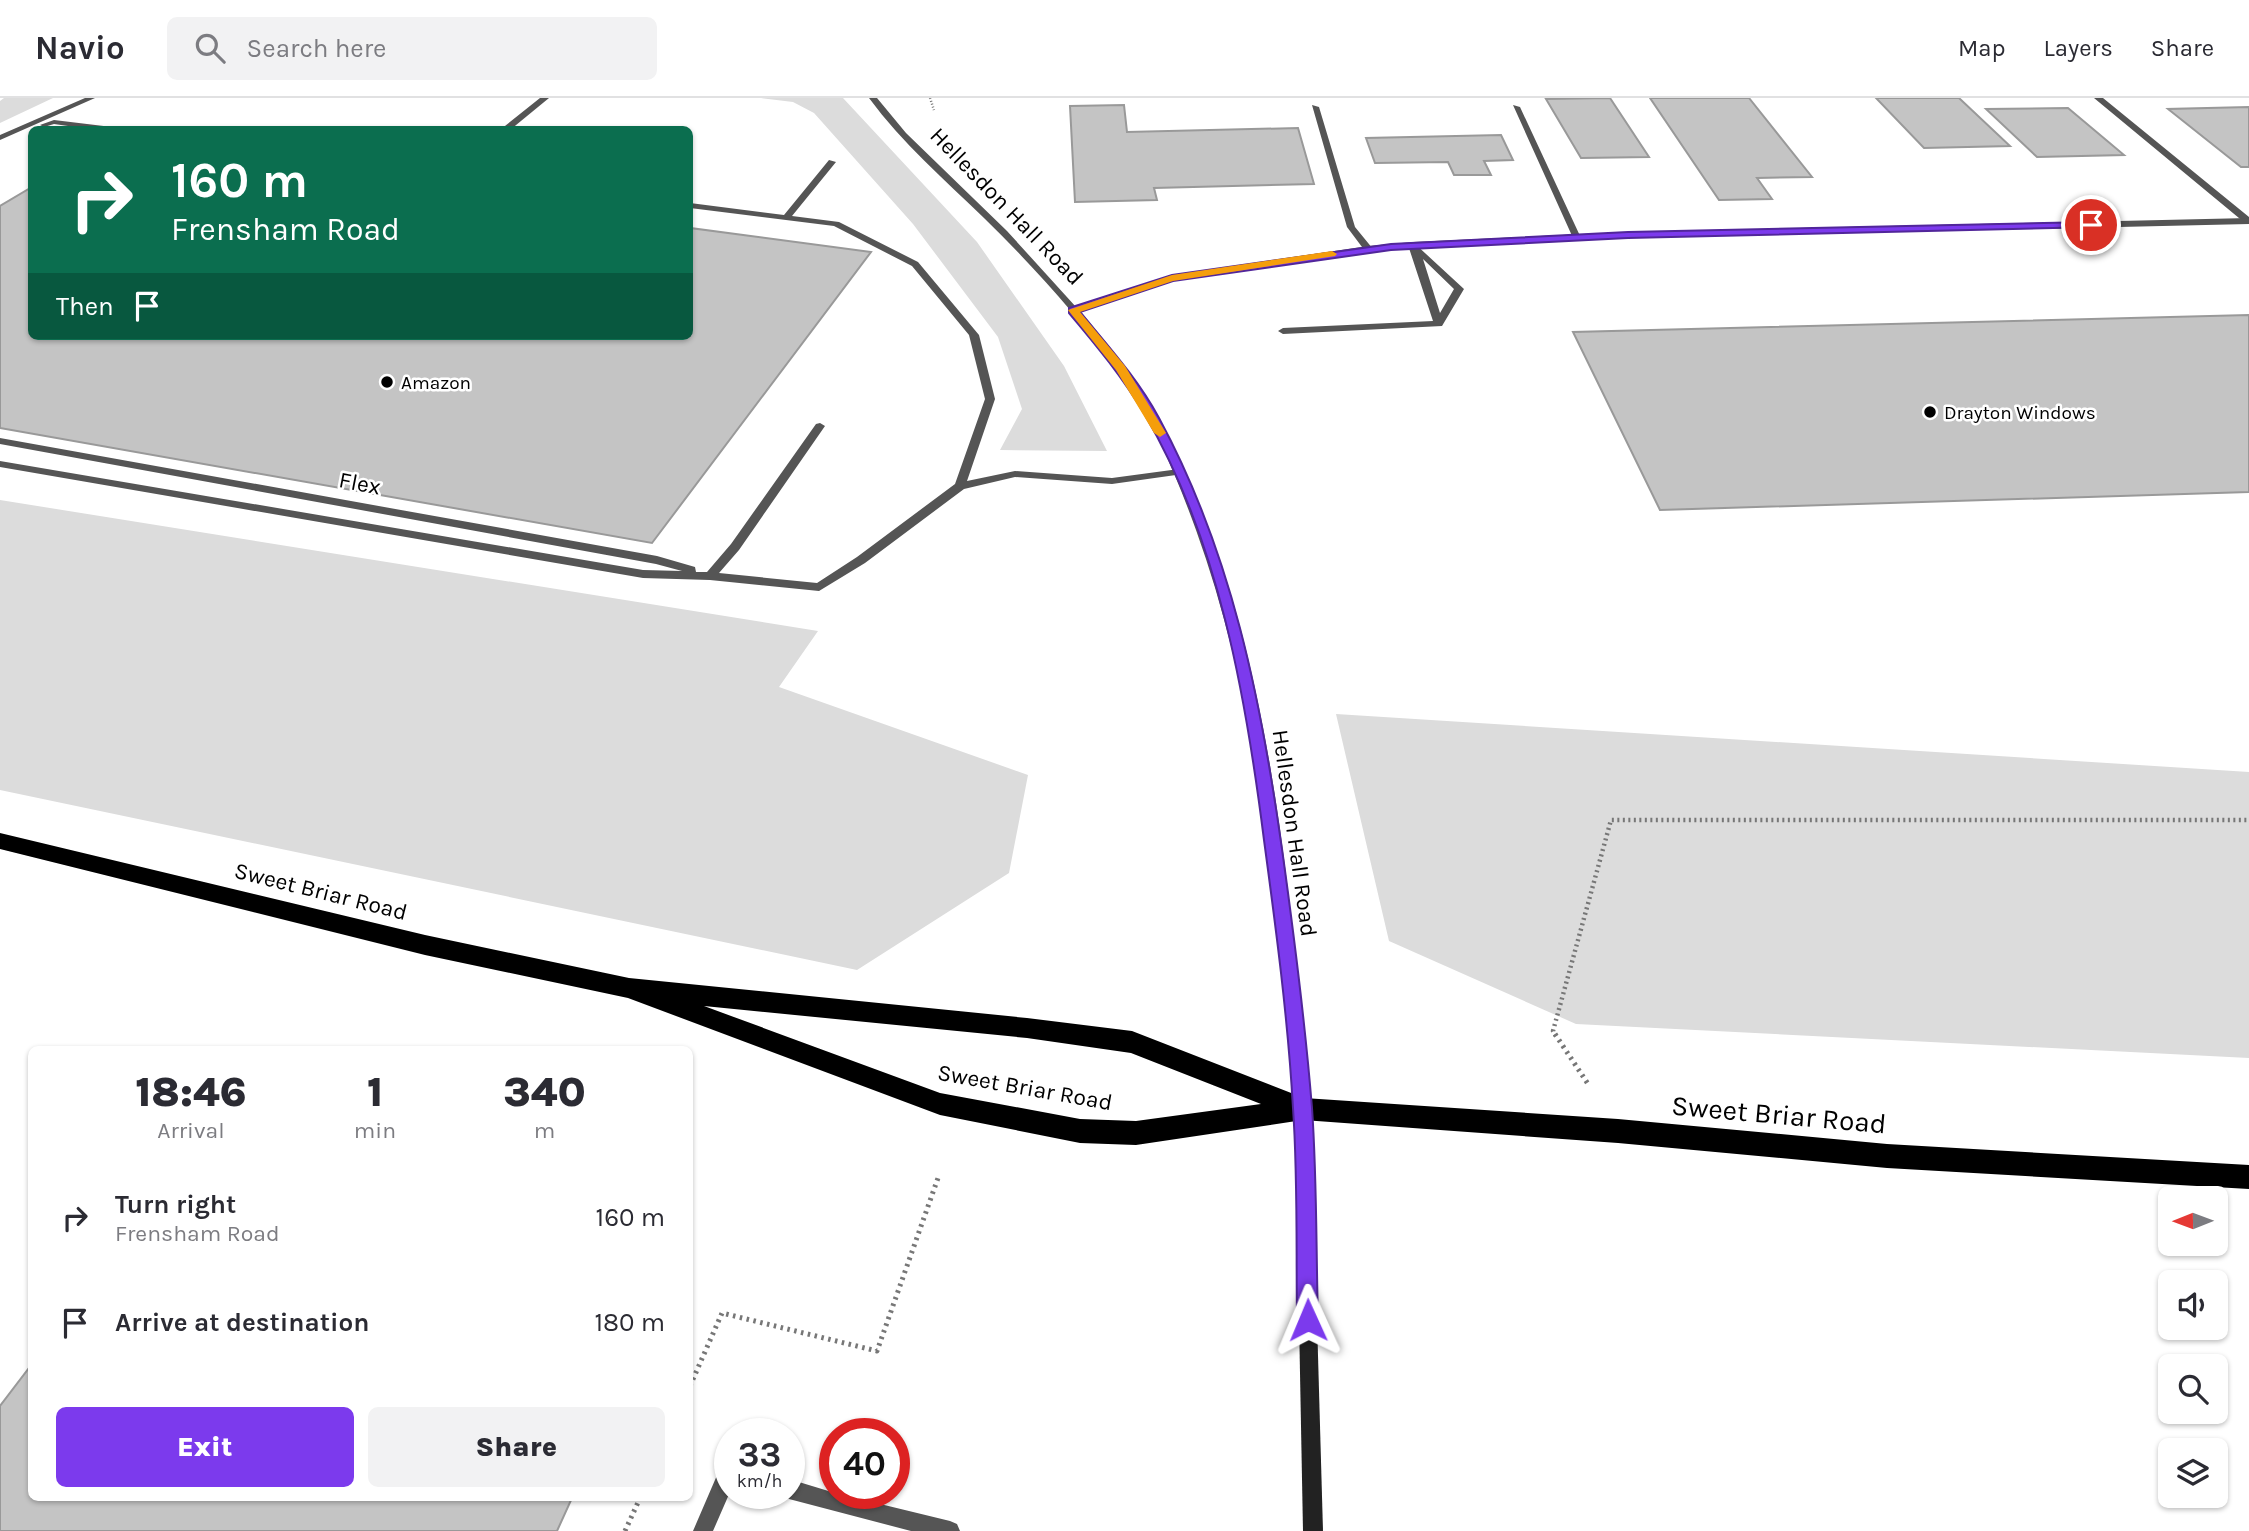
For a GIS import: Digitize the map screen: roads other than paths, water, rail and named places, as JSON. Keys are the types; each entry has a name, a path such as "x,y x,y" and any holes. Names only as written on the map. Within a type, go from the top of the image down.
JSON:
{"highway":[{"name":"Sweet Briar Road","path":"0,841 425,945 629,988 1027,1028 1132,1042 1303,1109"},
{"name":"Sweet Briar Road","path":"629,988 940,1104 1080,1131 1136,1133 1303,1109 1618,1131 1887,1156 2249,1177"}],"street":[{"path":"30,126 91,98"},
{"path":"509,126 545,98"},
{"name":"Hellesdon Hall Road","path":"873,98 916,148 1004,234 1121,368 1152,417 1179,472 1211,549 1234,626 1259,741 1286,940 1303,1109 1313,1531"},
{"path":"2098,98 2248,221"},
{"path":"1315,107 1351,227 1368,249"},
{"path":"1516,107 1577,238"},
{"path":"43,126 54,122 87,126"},
{"path":"0,140 28,127"},
{"path":"0,140 28,131"},
{"path":"786,218 832,162"},
{"path":"693,206 836,224 915,264 974,335 990,399 960,486"},
{"path":"1073,310 1172,278 1368,249 1413,245 1577,238 2248,221"},
{"path":"1413,245 1439,324"},
{"path":"1413,245 1459,289 1439,324"},
{"path":"1283,331 1439,324"},
{"path":"710,576 735,547 820,426"},
{"name":"Flex","path":"0,441 657,559 710,576"},
{"path":"0,464 643,574 710,576 819,587 861,560 960,486 1015,474 1112,481 1179,472"},
{"path":"805,1493 950,1531"},
{"path":"704,1531 714,1507"}],"place":[{"name":"Amazon","path":"387,382"},
{"name":"Drayton Windows","path":"1930,412"}]}
